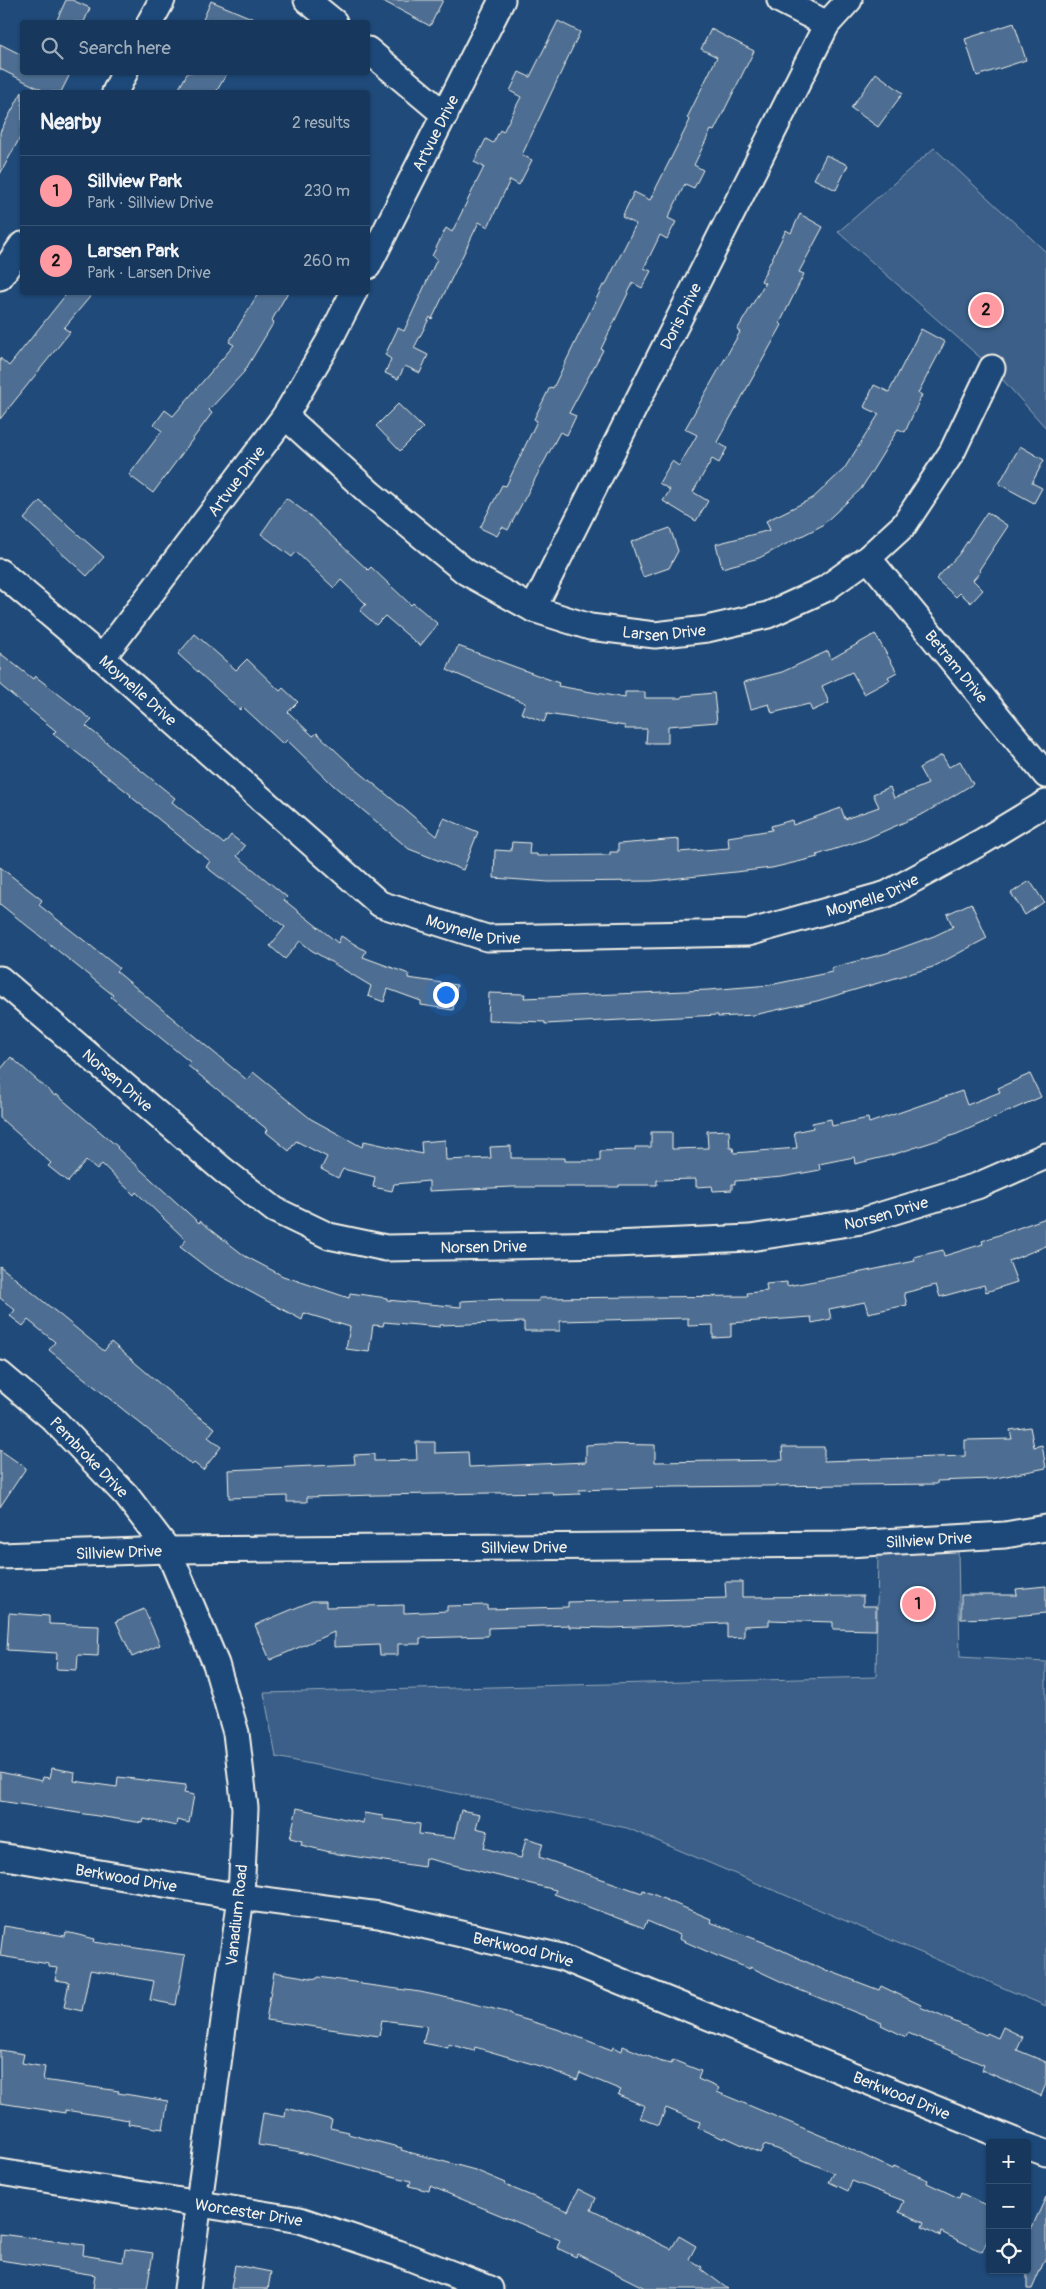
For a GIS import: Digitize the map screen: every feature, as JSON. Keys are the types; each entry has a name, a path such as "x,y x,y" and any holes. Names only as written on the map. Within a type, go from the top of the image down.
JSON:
{"street":[{"path":"151,20 162,0"},
{"path":"307,0 332,20"},
{"name":"Artvue Drive","path":"370,262 502,0"},
{"path":"780,0 827,24"},
{"name":"Doris Drive","path":"533,609 827,24 849,0"},
{"path":"370,52 445,114"},
{"path":"116,90 124,75"},
{"path":"0,277 20,249"},
{"name":"Artvue Drive","path":"102,658 285,416 329,341 352,295"},
{"name":"Larsen Drive","path":"285,416 371,494 466,572 533,609 590,627 655,635 707,629 768,615 825,589 868,558 904,524 952,452 992,368"},
{"name":"Betram Drive","path":"868,558 1046,776"},
{"name":"Moynelle Drive","path":"0,572 102,658 380,904 487,938 748,933 887,894 984,841 1046,803"},
{"name":"Norsen Drive","path":"0,979 222,1170 276,1210 329,1236 386,1248 614,1244 750,1238 862,1221 977,1186 1046,1156"},
{"name":"Pembroke Drive","path":"0,1374 66,1432 126,1495 168,1550"},
{"name":"Sillview Drive","path":"0,1556 168,1550 848,1544 1005,1535 1046,1528"},
{"name":"Vanadium Road","path":"168,1550 216,1664 236,1733 245,1808 241,1897 187,2289"},
{"name":"Berkwood Drive","path":"0,1856 241,1897 379,1916 561,1957 1010,2139"},
{"path":"1031,2147 1046,2153"},
{"name":"Worcester Drive","path":"0,2172 300,2220 398,2253 490,2289"}],"shaded area":[{"path":"934,148 1046,252 1046,428 992,368 838,232"},
{"path":"958,1549 960,1657 1046,1662 1046,2006 627,1828 276,1757 264,1693 876,1677 878,1552"}],"building":[{"path":"66,0 72,0 90,8 85,20 57,20"},
{"path":"381,0 443,0 430,26"},
{"path":"211,1 256,20 203,20"},
{"path":"558,21 580,32 522,155 532,160 519,185 510,180 488,227 479,222 432,319 430,317 414,348 428,355 420,373 405,366 398,379 385,373 391,359 385,355 398,328 404,331 437,259 432,256 446,228 452,232 484,167 474,162 486,139 493,143 500,130 503,132 521,97 510,91 519,72 530,77"},
{"path":"1014,23 1026,60 977,76 965,39"},
{"path":"711,29 754,51 714,131 711,130 694,165 703,170 694,188 685,184 668,218 676,222 667,239 660,235 644,268 651,271 642,288 633,283 601,349 603,350 569,413 576,416 567,435 560,432 508,530 502,527 497,536 480,528 502,485 506,486 537,421 534,419 550,387 553,388 603,285 605,286 636,224 622,217 634,192 650,200 690,120 687,118 717,57 701,49"},
{"path":"0,44 20,54 20,75 70,75 62,90 42,90 0,69"},
{"path":"876,73 903,93 878,127 851,108"},
{"path":"186,75 226,75 217,90 178,90"},
{"path":"20,96 20,138 0,174 0,132"},
{"path":"826,155 848,165 836,190 814,179"},
{"path":"800,214 823,227 799,272 804,274 780,323 782,325 717,442 727,448 719,463 712,459 693,492 708,501 696,521 663,501 670,490 659,483 672,461 679,466 697,435 685,429 740,332 737,330 765,283 761,281 786,230 791,233"},
{"path":"66,295 92,295 64,328 70,332 0,419 0,358 9,366"},
{"path":"257,295 286,295 272,320 274,322 244,372 209,410 212,413 153,493 129,475 162,431 154,425 165,410 173,416 234,345 229,342"},
{"path":"921,329 945,342 918,393 922,395 905,432 898,429 861,489 821,526 759,558 722,568 716,544 770,530 766,521 813,498 844,469 879,414 864,407 874,385 889,392"},
{"path":"398,404 423,428 400,451 376,426"},
{"path":"1020,446 1044,460 1032,483 1042,488 1034,503 999,484"},
{"path":"286,498 308,514 368,570 371,567 411,605 413,603 438,624 420,646 385,616 376,625 360,611 366,604 341,580 334,588 296,552 292,557 261,534"},
{"path":"40,501 104,557 87,576 24,519"},
{"path":"987,512 1008,526 979,570 981,571 973,580 983,590 971,603 960,593 956,597 936,579 959,554"},
{"path":"670,528 678,551 669,568 643,577 631,542"},
{"path":"195,634 236,670 247,659 280,691 283,688 298,702 288,712 313,736 317,733 352,766 437,836 444,818 478,832 463,870 409,849 333,785 287,740 283,744 243,707 240,710 178,654"},
{"path":"875,634 897,672 888,677 890,680 864,694 852,672 822,686 829,703 812,711 809,704 772,713 769,704 751,709 744,682 782,672 828,651 831,659"},
{"path":"458,646 559,683 558,686 625,698 625,692 645,692 645,698 682,698 682,696 714,693 717,722 668,726 668,743 646,743 647,729 625,729 625,726 547,714 544,722 521,713 525,703 447,670"},
{"path":"0,653 33,679 35,676 92,720 86,726 175,798 172,802 224,844 231,835 245,846 237,856 287,897 284,900 338,943 341,936 366,951 363,957 409,974 408,978 457,985 453,1010 421,1005 421,1001 388,989 384,1002 368,996 371,986 311,950 300,941 285,959 270,946 285,927 206,867 210,861 131,795 53,734 56,731 0,685"},
{"path":"942,755 949,767 960,761 973,784 925,813 866,839 817,855 818,857 772,868 652,881 549,882 494,878 495,850 511,851 512,842 530,843 529,854 537,854 537,856 610,855 610,852 618,852 618,844 679,839 679,852 729,848 728,837 772,830 771,826 792,820 793,825 841,808 845,819 879,807 873,794 890,787 894,798 928,784 919,768"},
{"path":"0,867 42,900 39,905 119,968 116,971 247,1080 253,1072 311,1119 362,1147 364,1141 422,1154 421,1142 445,1140 446,1160 491,1158 490,1147 511,1146 511,1158 565,1158 565,1161 600,1161 600,1151 635,1150 635,1147 651,1147 651,1132 672,1132 672,1149 708,1148 707,1131 729,1130 730,1148 733,1148 734,1153 797,1148 794,1132 813,1128 812,1123 831,1119 832,1126 868,1118 869,1123 962,1091 967,1105 1000,1092 998,1088 1030,1074 1041,1097 957,1134 892,1155 855,1164 854,1157 819,1164 820,1170 782,1177 735,1181 735,1184 732,1184 732,1190 713,1191 712,1186 696,1187 696,1179 657,1180 657,1185 619,1185 619,1187 512,1187 429,1191 429,1181 394,1184 392,1191 373,1187 375,1177 343,1169 338,1178 321,1169 327,1157 296,1141 289,1151 266,1132 268,1130 187,1065 190,1062 111,997 113,995 0,904"},
{"path":"1030,881 1044,902 1025,915 1011,893"},
{"path":"971,903 987,938 933,967 817,1001 754,1015 718,1017 718,1015 545,1024 545,1022 488,1020 489,993 525,994 524,998 708,990 770,985 832,972 831,968 887,953 953,927 947,914"},
{"path":"11,1057 55,1096 56,1094 118,1147 199,1223 200,1221 245,1256 283,1276 349,1298 350,1293 387,1298 387,1300 461,1307 461,1301 503,1299 503,1301 539,1301 539,1298 748,1296 747,1293 767,1291 766,1284 787,1282 787,1286 842,1276 915,1261 914,1257 943,1250 944,1256 983,1244 982,1241 1046,1218 1046,1246 1009,1261 1017,1282 986,1292 984,1285 940,1297 936,1285 904,1293 907,1305 868,1313 865,1302 829,1309 831,1319 812,1323 811,1317 731,1323 731,1337 713,1338 713,1325 688,1326 688,1318 560,1321 560,1331 524,1331 524,1322 440,1325 440,1327 384,1322 383,1326 373,1325 369,1352 346,1349 350,1327 304,1313 302,1320 210,1270 180,1247 186,1240 136,1192 134,1195 102,1164 97,1170 86,1161 68,1182 48,1166 51,1163 0,1118 0,1070"},
{"path":"0,1266 104,1351 111,1342 195,1414 215,1428 208,1437 221,1447 203,1470 194,1463 192,1465 49,1350 55,1342 28,1320 23,1326 10,1316 15,1310 0,1298"},
{"path":"1030,1427 1034,1447 1042,1445 1046,1468 991,1479 937,1481 937,1484 673,1487 579,1490 580,1494 553,1495 552,1492 376,1495 307,1497 307,1502 287,1502 287,1496 229,1498 228,1470 355,1464 354,1455 374,1454 374,1461 417,1460 416,1442 435,1442 435,1453 468,1452 469,1467 586,1462 586,1445 602,1444 655,1445 655,1462 783,1460 782,1447 824,1447 824,1461 965,1456 965,1440 1012,1439 1010,1430"},
{"path":"0,1450 26,1468 0,1507"},
{"path":"725,1582 742,1582 742,1597 863,1596 863,1606 876,1606 876,1630 833,1629 833,1622 769,1620 769,1625 744,1626 744,1637 727,1638 727,1623 612,1628 569,1627 569,1625 488,1628 488,1636 420,1638 420,1644 398,1644 398,1655 380,1655 379,1645 334,1647 334,1632 270,1660 255,1625 312,1601 326,1601 326,1607 404,1605 404,1613 447,1611 447,1606 487,1605 487,1609 568,1607 568,1602 726,1598"},
{"path":"1046,1586 1046,1613 961,1619 961,1595 1017,1595 1016,1589"},
{"path":"144,1609 160,1645 132,1657 116,1621"},
{"path":"9,1613 49,1616 49,1624 99,1626 98,1656 78,1655 77,1670 56,1669 57,1653 7,1650"},
{"path":"52,1768 75,1772 74,1781 117,1787 118,1777 186,1785 184,1793 194,1795 189,1823 177,1820 176,1826 144,1819 143,1823 0,1801 0,1772 42,1781 43,1777 50,1778"},
{"path":"297,1808 363,1823 364,1813 383,1816 383,1819 420,1824 419,1834 454,1838 461,1810 480,1814 476,1828 488,1831 484,1848 521,1858 526,1838 543,1843 539,1857 642,1893 643,1890 711,1919 710,1922 771,1945 828,1972 879,1990 881,1986 921,2005 920,2007 986,2035 987,2033 998,2038 1003,2027 1023,2037 1017,2050 1046,2062 1046,2084 1041,2096 982,2070 984,2065 908,2033 906,2037 881,2025 882,2023 679,1939 680,1935 647,1921 644,1928 554,1894 556,1890 425,1858 424,1867 338,1854 301,1845 302,1841 290,1838"},
{"path":"4,1926 65,1936 66,1932 95,1939 94,1942 185,1955 176,2005 150,2000 154,1981 90,1970 82,2011 64,2007 69,1982 55,1980 58,1968 49,1967 49,1964 0,1956"},
{"path":"274,1972 317,1979 318,1977 361,1983 458,2000 510,2013 510,2015 557,2029 612,2050 613,2047 622,2051 623,2046 662,2062 671,2064 673,2060 701,2071 698,2079 719,2088 717,2092 834,2141 892,2169 893,2166 928,2180 927,2183 959,2198 961,2193 986,2205 986,2244 982,2252 941,2232 940,2236 922,2227 924,2222 899,2212 904,2201 852,2181 848,2191 829,2182 834,2173 764,2145 760,2153 725,2137 724,2139 698,2128 700,2122 666,2108 659,2125 640,2118 645,2106 618,2095 621,2090 580,2073 577,2080 546,2068 475,2047 474,2051 448,2044 448,2048 423,2043 427,2026 382,2020 379,2036 266,2020"},
{"path":"0,2050 24,2054 22,2063 45,2067 43,2080 119,2091 118,2093 168,2101 163,2129 128,2124 129,2120 65,2110 65,2113 0,2103"},
{"path":"286,2108 332,2120 330,2128 349,2132 348,2134 475,2170 506,2183 505,2185 568,2211 578,2189 596,2198 591,2210 671,2249 679,2236 696,2246 689,2259 702,2267 701,2269 728,2289 647,2289 577,2254 576,2257 557,2248 560,2240 430,2186 429,2191 409,2186 411,2181 295,2151 258,2145 263,2113 285,2117"},
{"path":"1046,2197 1046,2257 1032,2289 1027,2289 1027,2274 1031,2274 1031,2229"},
{"path":"0,2234 84,2245 83,2255 123,2262 125,2249 153,2253 147,2289 93,2289 95,2275 0,2260"},
{"path":"235,2265 271,2272 268,2289 231,2289"}],"place":[{"name":"Larsen Park","path":"986,310"},
{"name":"Sillview Park","path":"918,1604"}]}
